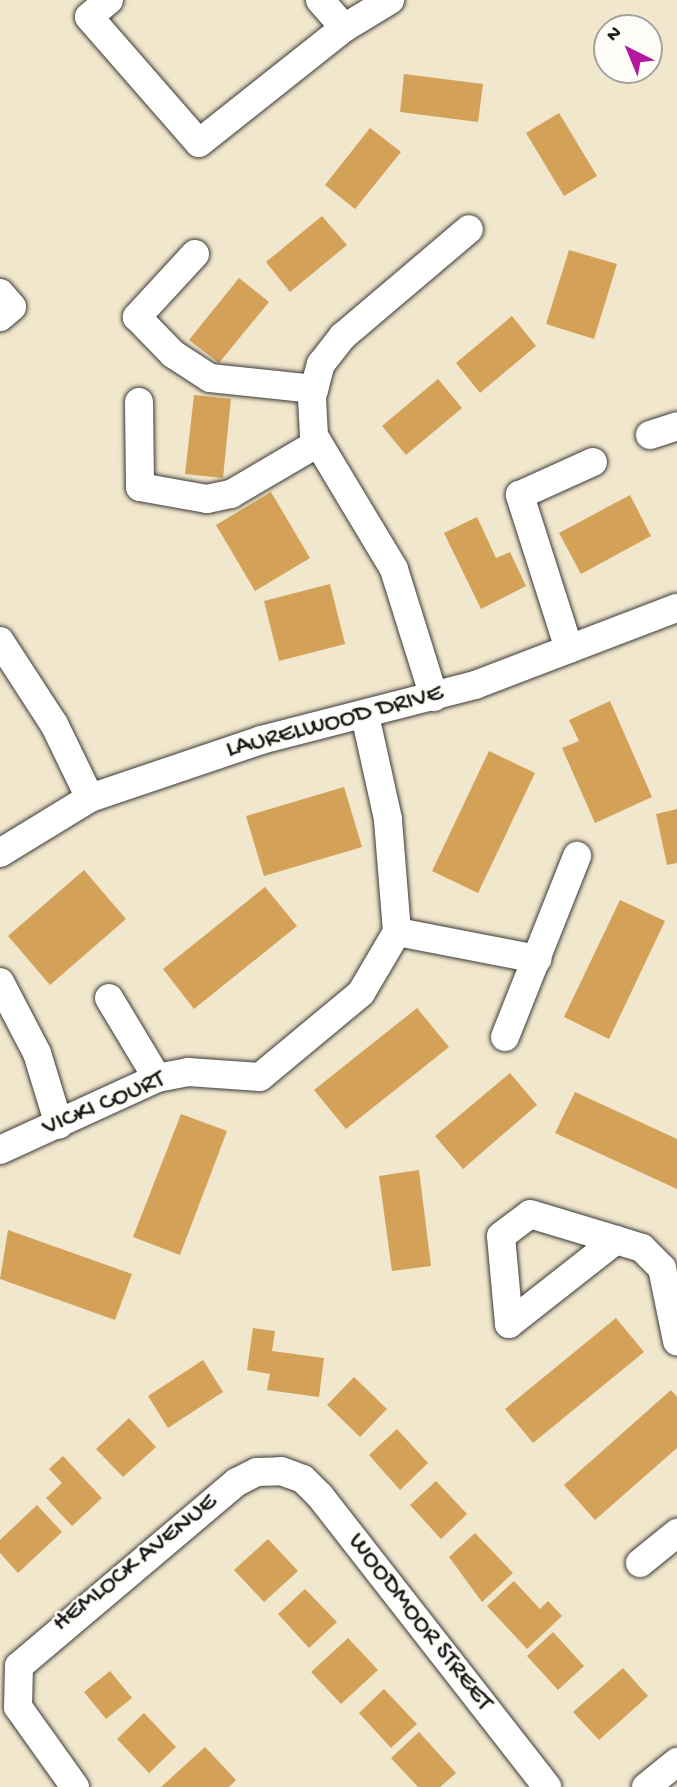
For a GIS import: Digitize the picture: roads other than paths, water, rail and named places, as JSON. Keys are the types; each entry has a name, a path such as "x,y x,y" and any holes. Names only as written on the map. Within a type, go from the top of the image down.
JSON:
{"street":[{"path":"109,0 89,17 199,143 344,28 390,0"},
{"path":"320,0 344,28"},
{"path":"434,697 394,569 318,443 314,389 321,364 343,336 468,229"},
{"path":"195,254 137,317 173,354 210,379 314,389"},
{"path":"139,402 140,487 207,499 231,494 318,443"},
{"path":"650,435 677,425"},
{"path":"569,649 520,495 593,462"},
{"name":"LAURELWOOD DRIVE","path":"0,853 90,798 261,740 434,697 677,608"},
{"path":"0,641 54,724 90,798"},
{"path":"365,715 388,819 397,932 537,959"},
{"path":"505,1037 577,856"},
{"name":"VICKI COURT","path":"0,1150 157,1078 188,1072 260,1077 361,993 397,932"},
{"path":"0,982 37,1053 59,1125"},
{"path":"109,998 157,1078"},
{"path":"616,1240 642,1248 662,1268 677,1341"},
{"name":"HEMLOCK AVENUE","path":"75,1787 27,1725 15,1687 32,1649 236,1482 257,1472 281,1471"},
{"name":"WOODMOOR STREET","path":"281,1471 303,1479 320,1496 547,1787"},
{"path":"640,1563 677,1533"},
{"path":"646,1787 677,1762"}]}
